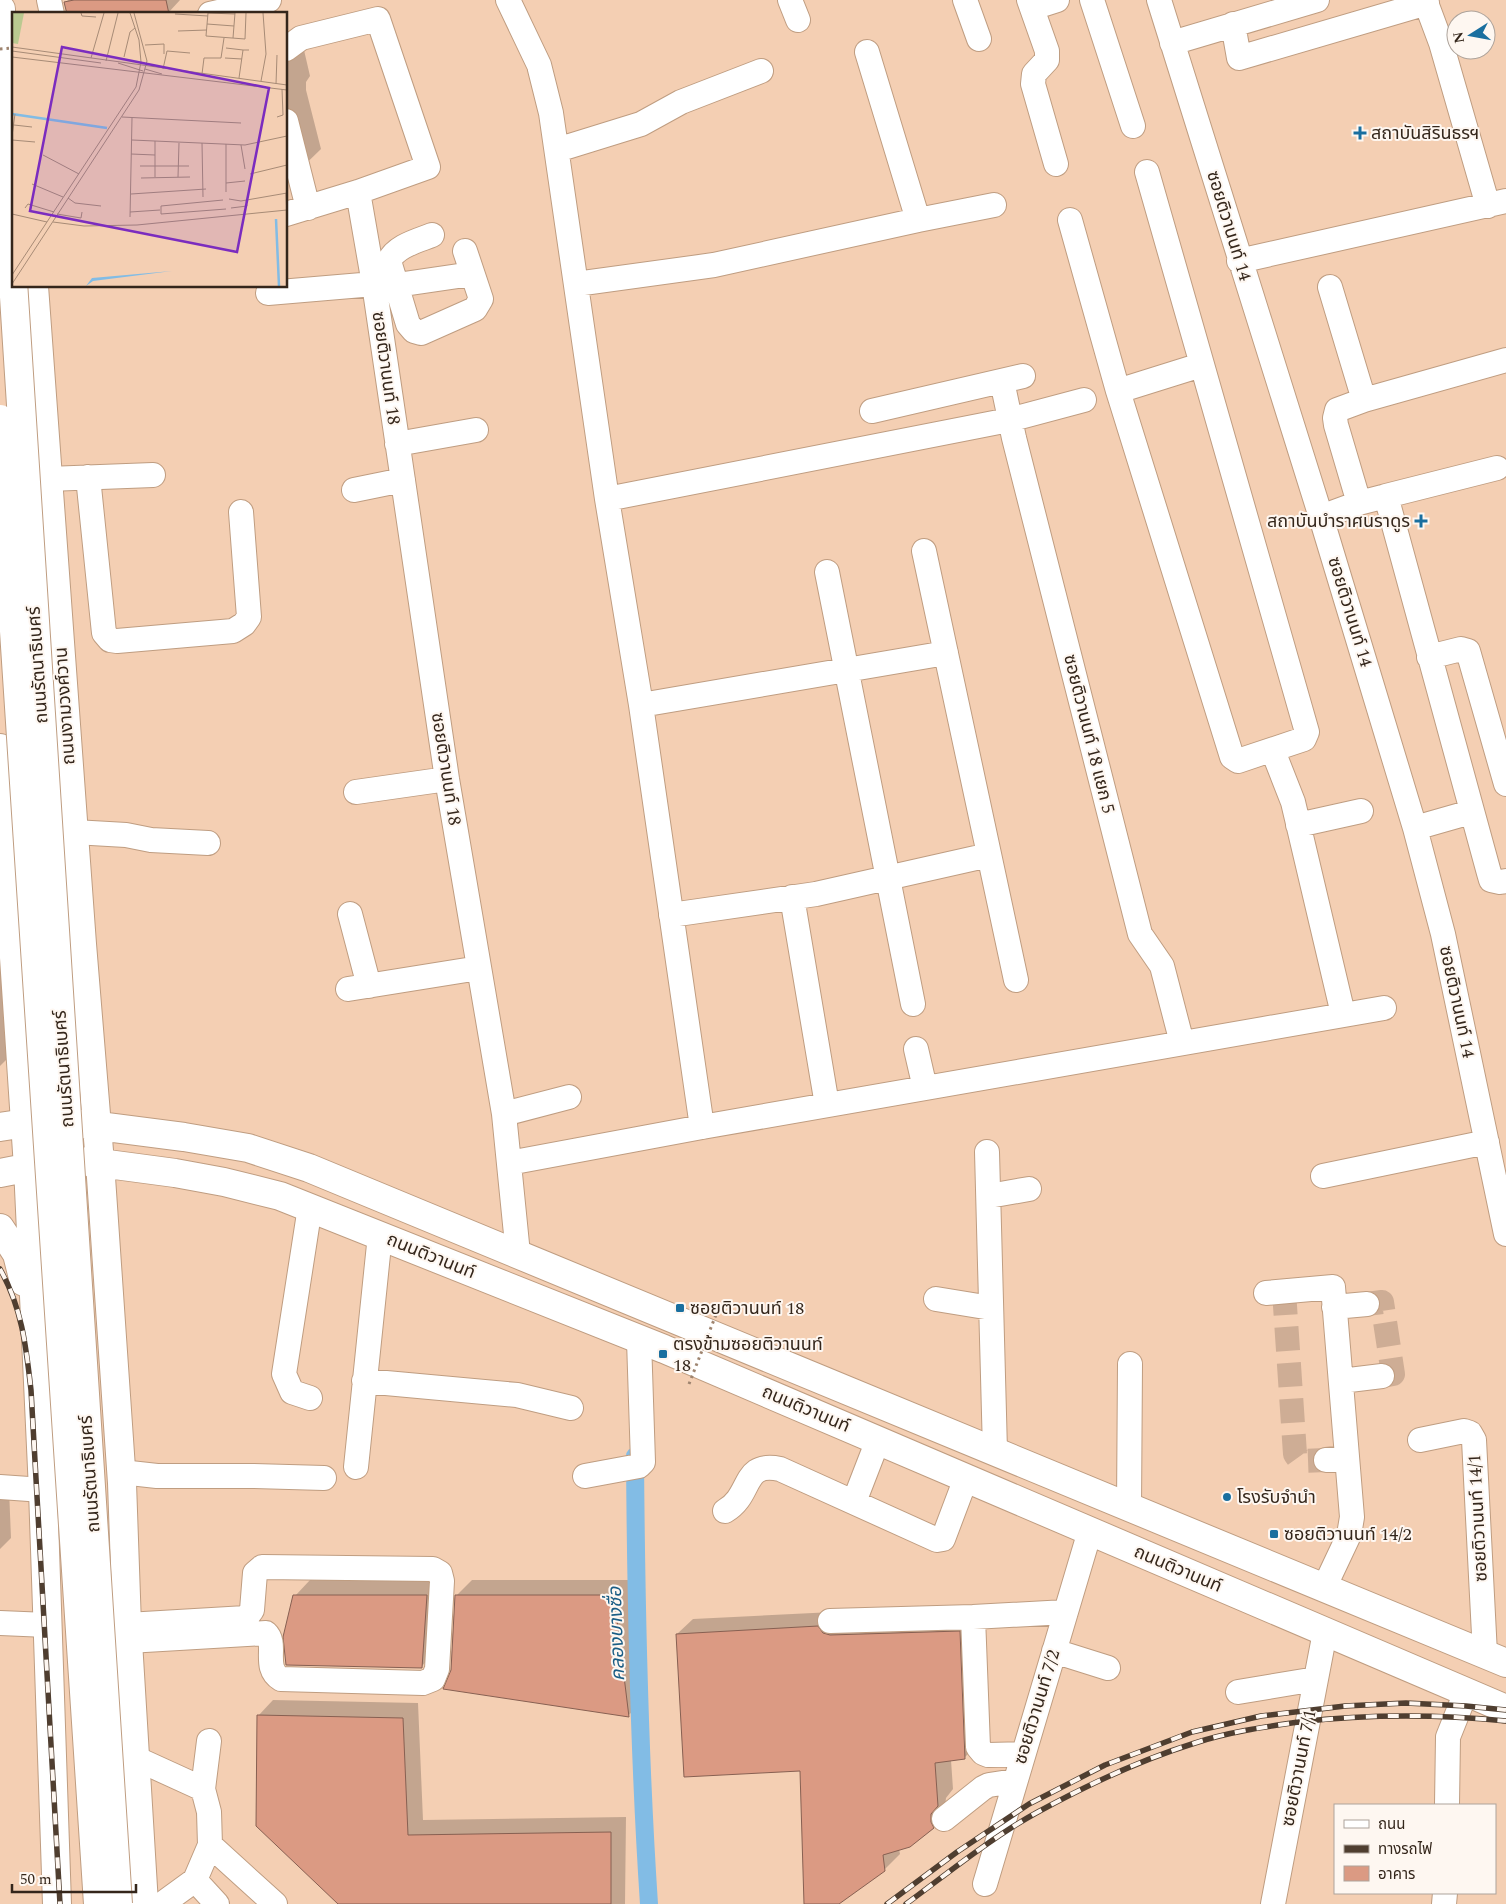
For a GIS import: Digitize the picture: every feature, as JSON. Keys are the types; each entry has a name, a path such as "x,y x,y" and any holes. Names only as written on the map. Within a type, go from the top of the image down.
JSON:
{"main road":[{"path":"1,4 12,78"},
{"name":"ถนนรัตนาธิเบศร์","path":"1,4 3,160 12,266"},
{"name":"ถนนรัตนาธิเบศร์","path":"13,288 118,1904"},
{"name":"ถนนงามวงศ์วาน","path":"34,288 82,944 90,1125"},
{"name":"ถนนรัตนาธิเบศร์","path":"0,419 98,1904"},
{"path":"0,748 8,972 26,1124 45,1164 61,1181 70,1322 64,1341 56,1356 38,1381"},
{"path":"26,1124 56,1111 56,990 63,971 82,944"},
{"name":"ถนนติวานนท์","path":"26,1124 90,1125 184,1137 248,1148 309,1168 1496,1659"},
{"path":"57,1904 37,1342 45,1164 90,1125"},
{"name":"ถนนรัตนาธิเบศร์","path":"90,1125 100,1163 121,1477 144,1904"},
{"name":"ถนนติวานนท์","path":"0,1173 45,1164 100,1163 175,1172 280,1196 664,1349 1506,1709"},
{"path":"0,1228 9,1239 17,1254 37,1342"},
{"path":"42,1487 52,1457 76,1443 103,1450 121,1477"}],"street":[{"path":"218,12 269,0"},
{"path":"508,0 539,65 551,113 607,499 641,705 702,1127"},
{"path":"966,0 979,39"},
{"path":"1056,164 1033,84 1034,74 1048,60 1047,51 1030,4 1057,0"},
{"path":"1092,0 1133,126"},
{"name":"ซอยติวานนท์ 14","path":"1159,0 1321,517 1416,835 1443,934 1506,1234"},
{"path":"1172,43 1316,0"},
{"path":"1233,24 1239,58 1426,2 1497,204 1240,260"},
{"path":"288,48 301,38 378,19 428,167 297,211 288,137"},
{"path":"867,52 918,220"},
{"path":"557,150 642,124 681,102 761,71"},
{"path":"1070,220 1118,391 1232,757 1238,760 1273,751 1304,740 1306,732 1146,172"},
{"name":"ซอยติวานนท์ 18","path":"358,192 374,284 447,779 504,1114 518,1254"},
{"path":"576,284 714,265 994,205"},
{"path":"432,235 398,249 389,261 408,324 414,331 421,333 475,310 481,299 465,251"},
{"path":"268,293 374,284 397,285 472,274"},
{"path":"1330,288 1364,400"},
{"path":"1359,503 1335,418 1337,410 1364,400 1506,360"},
{"path":"1118,391 1201,365"},
{"name":"ซอยติวานนท์ 18 แยก 5","path":"872,411 1012,379 1009,420 1140,934 1162,966 1182,1043"},
{"path":"607,499 1009,420 1084,400"},
{"path":"397,444 476,430"},
{"path":"1321,517 1359,503 1497,468"},
{"path":"48,479 153,475"},
{"path":"88,477 104,633 110,640 118,642 233,631 244,624 249,616 241,512"},
{"path":"354,490 403,480"},
{"path":"1386,496 1461,769 1473,820 1491,880 1506,881"},
{"path":"924,551 1016,980"},
{"path":"827,572 913,1004"},
{"path":"1429,657 1466,649 1506,784"},
{"path":"641,705 946,652"},
{"path":"1445,710 1482,700"},
{"path":"1273,751 1293,802 1343,1014"},
{"path":"1461,769 1499,759"},
{"path":"356,792 447,779"},
{"path":"1298,825 1361,811"},
{"path":"1416,835 1473,820"},
{"path":"74,832 126,834 151,840 208,843"},
{"path":"671,915 792,898 989,855"},
{"path":"792,898 827,1105"},
{"path":"350,914 358,987 480,968"},
{"path":"508,1163 702,1127 1384,1008"},
{"path":"916,1049 925,1088"},
{"path":"504,1114 569,1097"},
{"path":"1323,1176 1487,1142"},
{"path":"987,1152 995,1451"},
{"path":"988,1196 1029,1189"},
{"path":"310,1207 284,1374 292,1392 310,1398"},
{"path":"356,1467 380,1235"},
{"path":"1266,1293 1334,1297 1367,1304"},
{"path":"1324,1588 1349,1535 1352,1517 1336,1459 1340,1381 1334,1297"},
{"path":"936,1298 991,1308"},
{"path":"585,1476 632,1467 644,1460 638,1340"},
{"path":"1129,1507 1130,1364"},
{"path":"1340,1381 1382,1376"},
{"path":"364,1381 517,1395 571,1408"},
{"name":"ซอยติวานนท์ 14/1","path":"1420,1440 1464,1431 1470,1433 1474,1440 1496,1659"},
{"path":"854,1502 878,1440"},
{"path":"725,1511 733,1506 755,1471 764,1467 780,1470 940,1540 943,1539 966,1478"},
{"path":"121,1477 324,1478"},
{"path":"0,1487 42,1487"},
{"name":"ซอยติวานนท์ 7/2","path":"985,1884 1090,1531"},
{"path":"262,1567 433,1569 440,1573 442,1580 437,1669 432,1679 423,1683 282,1679 275,1675 272,1668 269,1638 266,1633 128,1633 246,1618 251,1614 253,1608 255,1573 262,1567"},
{"path":"830,1620 973,1617 1066,1612"},
{"path":"973,1617 978,1747 983,1753 988,1755 1023,1754"},
{"path":"0,1623 47,1625"},
{"name":"ซอยติวานนท์ 7/1","path":"1273,1904 1325,1632"},
{"path":"1054,1651 1108,1668"},
{"path":"1238,1692 1316,1680"},
{"path":"1446,1804 1448,1738 1466,1692"},
{"path":"162,1904 196,1880 210,1845 209,1812 203,1790 209,1741"},
{"path":"135,1758 203,1790"},
{"path":"944,1819 982,1788 1015,1781"},
{"path":"210,1845 275,1904"},
{"path":"196,1880 217,1904"}],"path":[{"path":"689,1384 717,1312"}],"building":[{"path":"74,0 166,0 169,12 66,12 64,2"},
{"path":"293,1595 427,1595 422,1668 286,1665 283,1637"},
{"path":"455,1595 614,1595 629,1717 443,1689 451,1670"},
{"path":"818,1626 823,1633 830,1635 960,1631 965,1759 935,1763 938,1806 931,1814 931,1822 934,1828 910,1847 883,1855 885,1871 839,1904 804,1904 800,1771 684,1777 676,1634"},
{"path":"257,1715 403,1718 408,1835 611,1832 611,1904 338,1904 256,1826"}],"waterway":[{"name":"คลองบางซื่อ","path":"635,1456 639,1680 649,1904"}],"tunnel":[{"path":"1284,1291 1295,1454 1300,1461 1326,1460"},
{"path":"1367,1304 1382,1302 1393,1374 1382,1376"}],"railway":[{"path":"0,1269 13,1298 22,1328 31,1390 60,1904"},
{"path":"887,1904 957,1852 1029,1804 1105,1765 1192,1732 1261,1716 1345,1706 1406,1703 1506,1710"},
{"path":"906,1904 986,1845 1036,1813 1134,1765 1208,1739 1299,1722 1352,1717 1428,1716 1506,1721"}],"place":[{"name":"สถาบันสิรินธรฯ","path":"1360,133"},
{"name":"สถาบันบำราศนราดูร","path":"1421,521"},
{"name":"ซอยติวานนท์ 18","path":"680,1308"},
{"name":"ตรงข้ามซอยติวานนท์ 18","path":"663,1354"},
{"name":"โรงรับจำนำ","path":"1227,1497"},
{"name":"ซอยติวานนท์ 14/2","path":"1274,1534"}]}
